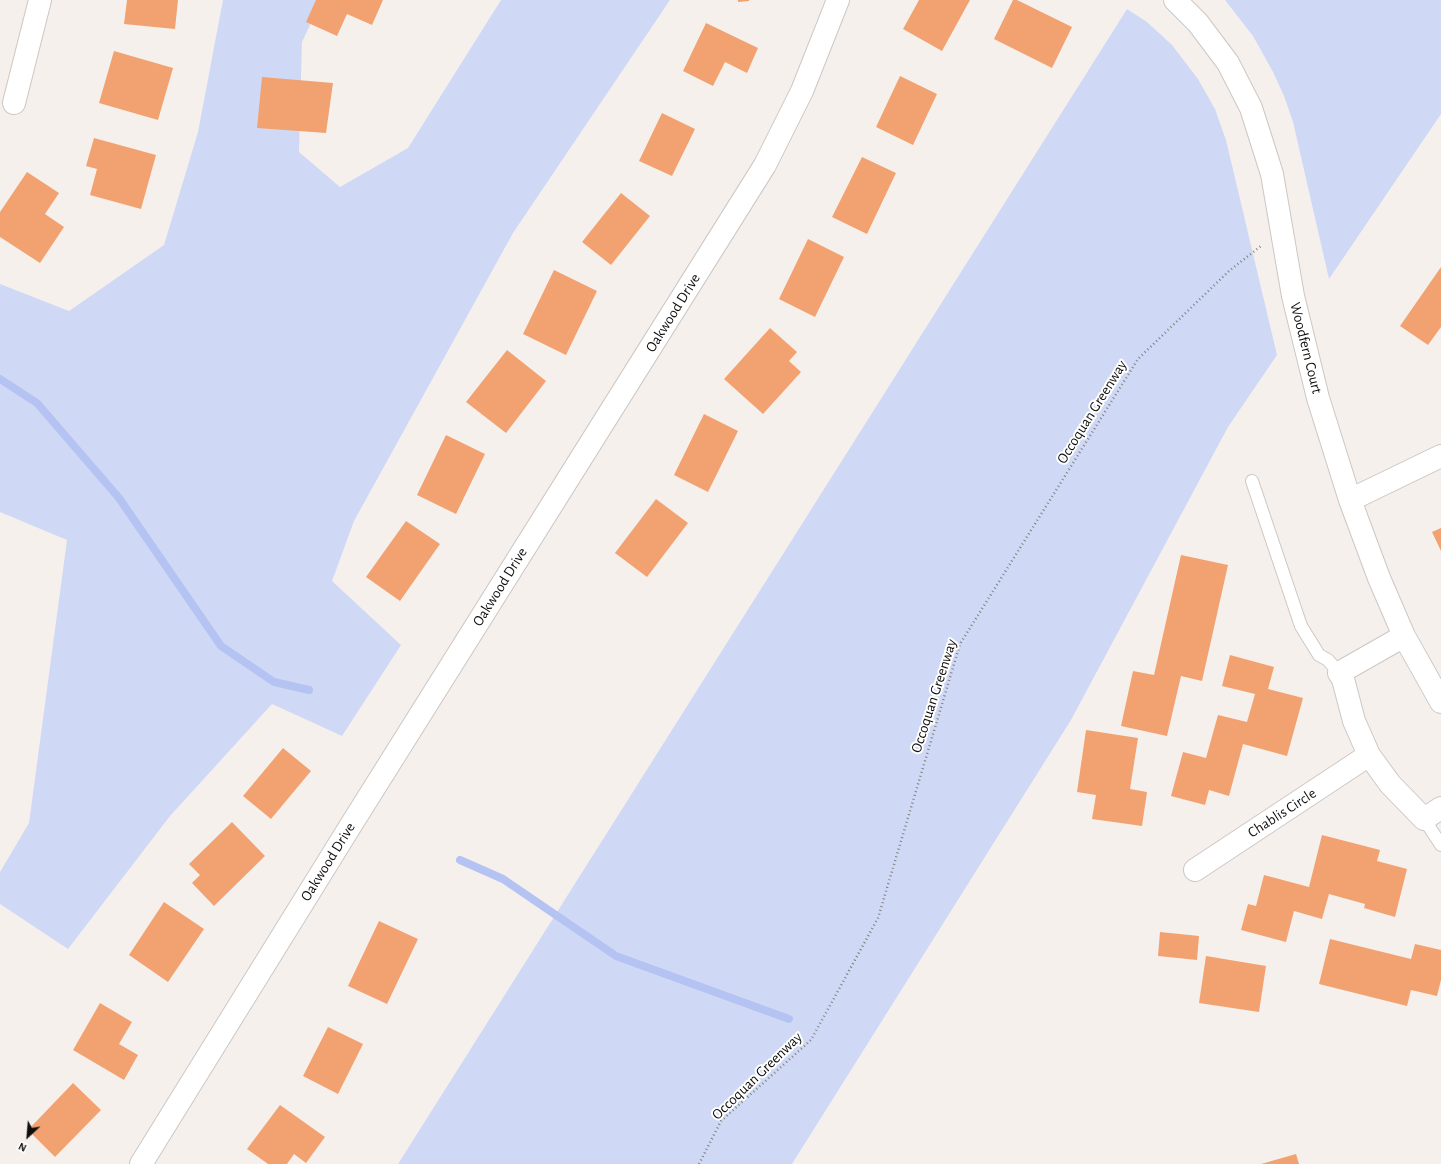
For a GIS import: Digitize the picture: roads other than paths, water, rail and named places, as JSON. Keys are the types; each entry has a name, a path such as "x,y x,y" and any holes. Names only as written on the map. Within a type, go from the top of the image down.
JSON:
{"street":[{"path":"14,103 40,0"},
{"name":"Oakwood Drive","path":"141,1164 355,819 765,165 802,92 838,0"},
{"name":"Woodfern Court","path":"1174,0 1198,23 1228,63 1251,108 1272,174 1293,296 1318,398 1350,500 1379,578 1404,636 1441,702"},
{"path":"1350,500 1441,456"},
{"path":"1404,636 1339,672 1343,679 1354,721 1369,755 1390,784 1432,814"},
{"name":"Chablis Circle","path":"1195,870 1369,755"}],"lane":[{"path":"1252,481 1301,626 1319,655 1328,660 1339,672"},
{"path":"1432,814 1441,845"}],"waterway":[{"path":"0,379 37,403 119,498 221,646 274,682 309,690"},
{"path":"460,860 503,879 616,956 789,1019"}]}
